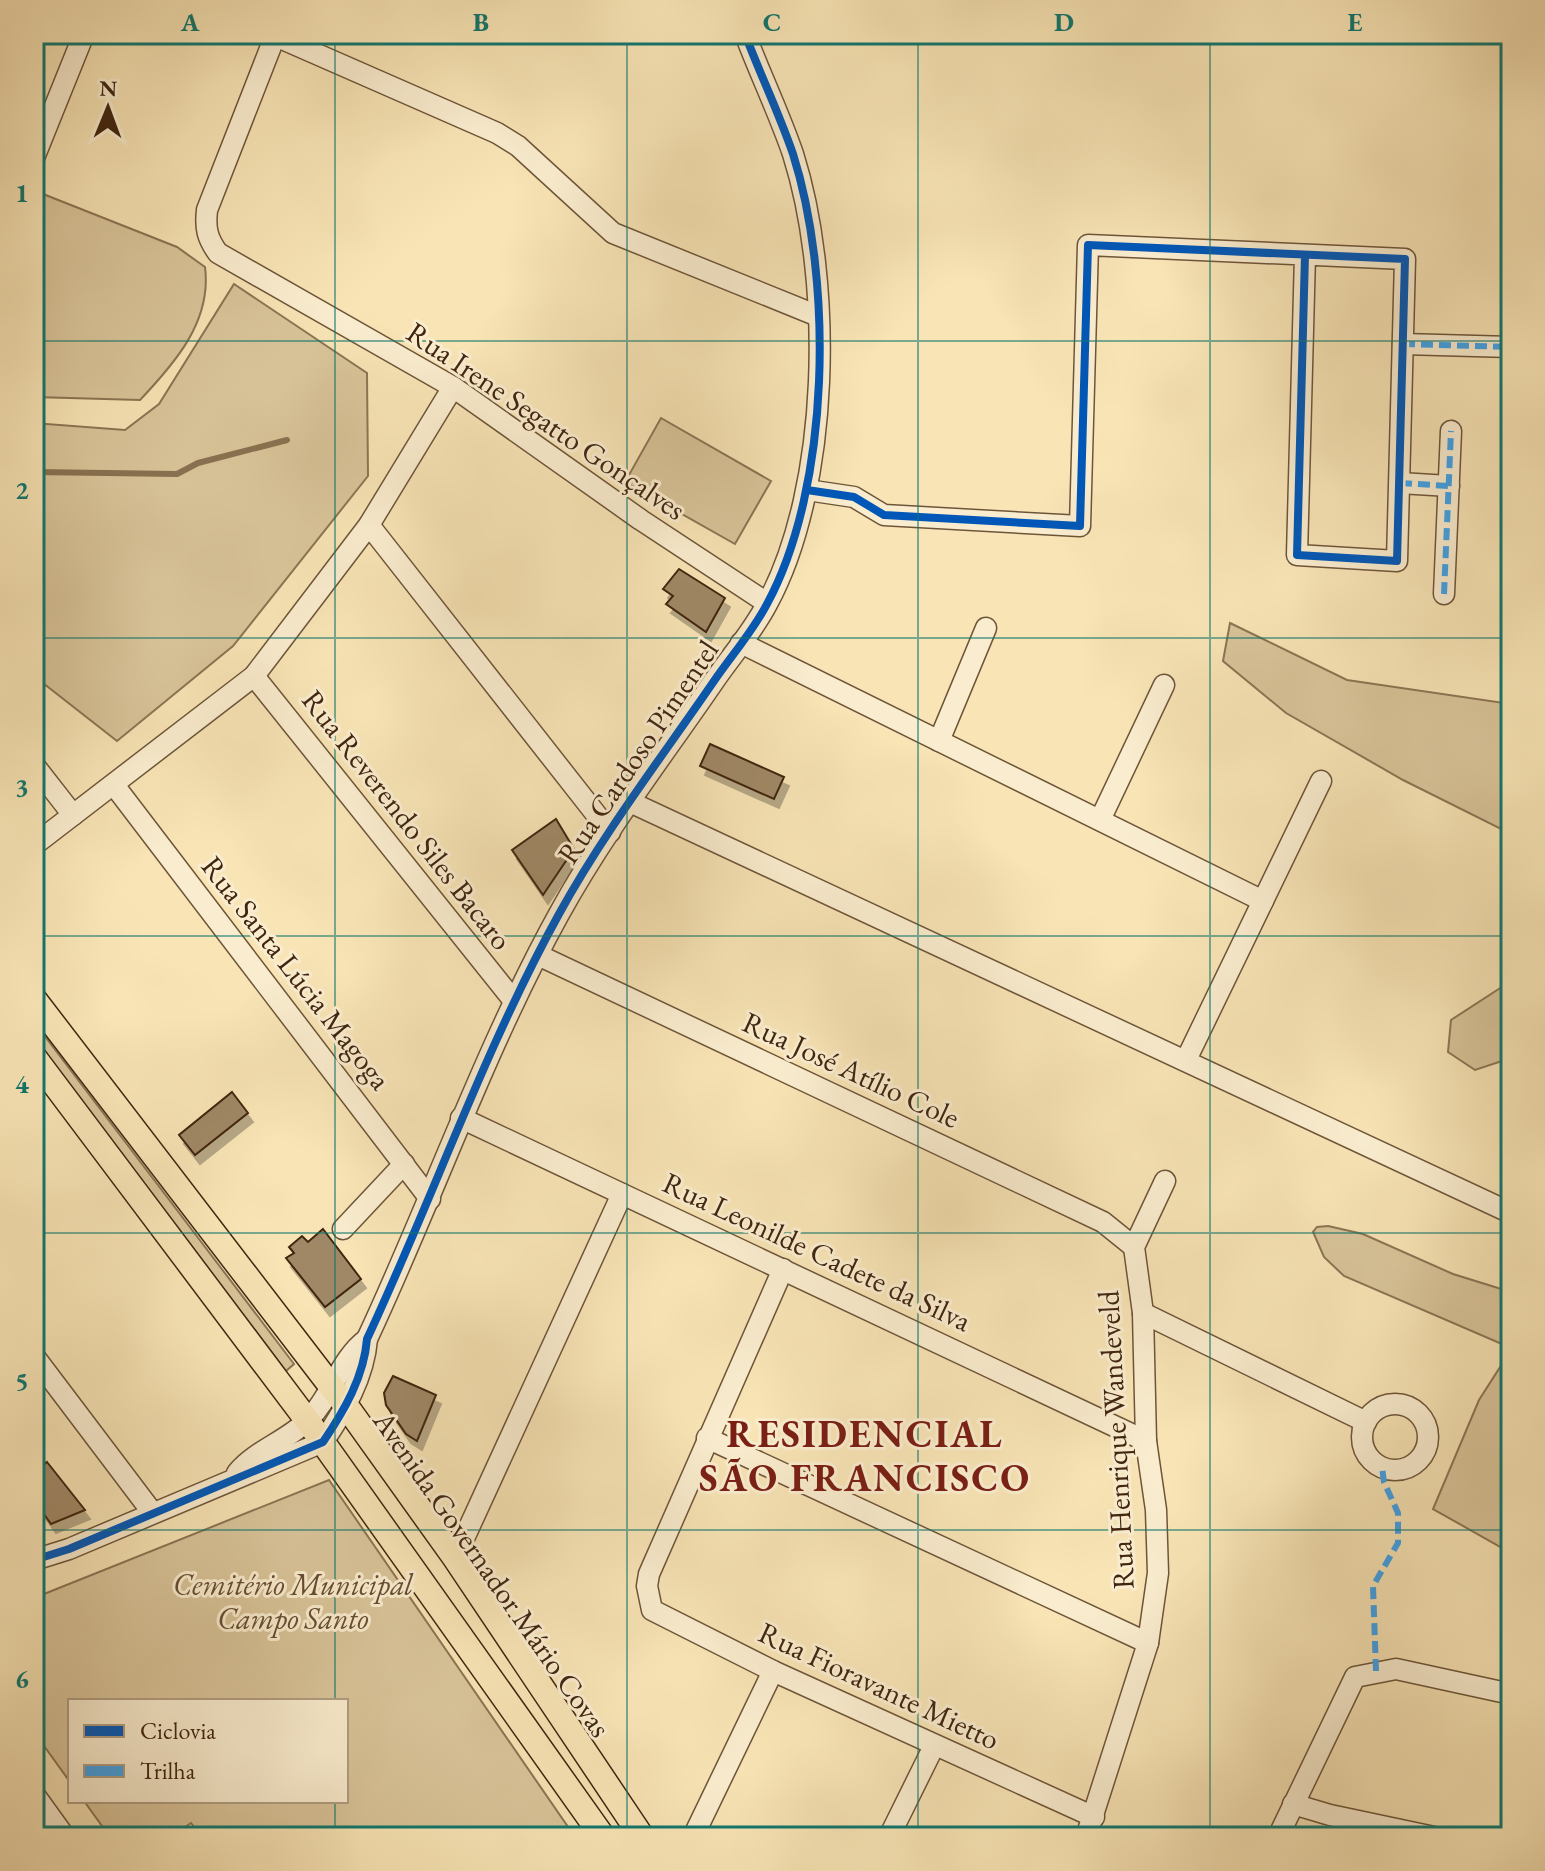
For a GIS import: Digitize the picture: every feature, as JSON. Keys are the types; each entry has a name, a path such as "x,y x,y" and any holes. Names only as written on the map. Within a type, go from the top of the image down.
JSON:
{"main road":[{"name":"Avenida Governador Mário Covas","path":"34,999 347,1407 455,1558 642,1837"},
{"name":"Avenida Governador Mário Covas","path":"34,1057 307,1420 603,1837"}],"street":[{"path":"34,158 84,34"},
{"path":"273,35 497,133 518,146 613,233 818,316"},
{"name":"Rua Irene Segatto Gonçalves","path":"273,35 207,210 205,226 209,241 218,253 453,387 641,520 767,603"},
{"name":"Rua Cardoso Pimentel","path":"34,1560 69,1549 323,1442 347,1407 366,1355 367,1339 430,1199 461,1118 538,955 610,832 767,603 799,525 807,490 815,420 818,316 807,213 793,156 743,36"},
{"path":"807,490 854,497 884,515 1080,526 1088,245 1405,259 1397,561 1297,555 1305,255"},
{"path":"1403,344 1511,347"},
{"path":"34,845 254,676 369,525 453,387"},
{"path":"1444,594 1451,431"},
{"path":"1400,483 1449,486"},
{"path":"369,525 610,832"},
{"path":"939,741 986,628"},
{"path":"741,643 1263,901"},
{"name":"Rua Reverendo Siles Bacaro","path":"254,676 514,1001"},
{"path":"1100,820 1164,685"},
{"path":"36,775 73,815"},
{"path":"1186,1060 1321,781"},
{"name":"Rua Santa Lúcia Magoga","path":"114,785 430,1199"},
{"path":"630,802 1511,1213"},
{"name":"Rua José Atílio Cole","path":"538,955 1103,1222 1134,1247"},
{"name":"Rua Leonilde Cadete da Silva","path":"461,1118 1146,1441"},
{"path":"343,1229 404,1164"},
{"name":"Rua Henrique Wandeveld","path":"1086,1837 1148,1643 1158,1573 1156,1510 1146,1441 1143,1313 1134,1247 1165,1181"},
{"path":"455,1558 622,1194"},
{"path":"783,1269 707,1438 1148,1643"},
{"path":"1143,1313 1366,1422"},
{"name":"Rua Cardoso Pimentel","path":"232,1479 246,1462 307,1420 354,1349 367,1339"},
{"path":"34,1356 152,1512"},
{"name":"Rua Fioravante Mietto","path":"707,1438 649,1574 648,1598 652,1610 773,1671 1094,1817"},
{"path":"1278,1837 1355,1677 1396,1669 1511,1694"},
{"path":"693,1837 773,1671"},
{"path":"889,1837 934,1746"},
{"path":"34,1794 65,1837"},
{"path":"1293,1804 1434,1837"}],"green space":[{"path":"38,192 177,247 205,267 206,287 197,323 178,356 140,400 34,397 34,200"},
{"path":"234,284 367,373 368,476 233,646 117,741 34,676 34,423 125,430 159,404"},
{"path":"661,418 771,481 735,544 625,482"},
{"path":"1230,623 1347,680 1511,704 1511,834 1403,780 1286,713 1223,661"},
{"path":"1511,981 1511,1058 1475,1070 1448,1052 1451,1020"},
{"path":"34,1022 294,1364 286,1371 34,1040"},
{"path":"1328,1226 1363,1234 1453,1274 1511,1292 1511,1348 1344,1276 1324,1257 1313,1232 1317,1227"},
{"path":"1511,1350 1511,1553 1433,1509 1479,1400"},
{"name":"Cemitério Municipal Campo Santo","path":"329,1480 575,1837 202,1837 191,1823 170,1837 110,1837 85,1803 348,1803 348,1699 68,1699 68,1779 34,1732 34,1598"}],"building":[{"path":"679,569 725,598 706,632 666,604 673,596 663,589"},
{"path":"710,744 784,777 774,799 700,766"},
{"path":"556,819 574,849 543,895 512,850"},
{"path":"232,1092 248,1113 195,1155 179,1135"},
{"path":"323,1229 361,1279 325,1307 286,1258 294,1253 289,1247 302,1236 308,1242"},
{"path":"393,1376 436,1395 417,1441 406,1434 386,1405 384,1393"},
{"path":"47,1462 85,1510 51,1524 34,1500 34,1472"}],"waterway":[{"path":"34,472 177,474 198,463 287,440"}],"marked path":[{"path":"1403,344 1511,347"},
{"path":"1444,594 1451,431"},
{"path":"1400,483 1449,486"},
{"path":"1376,1671 1373,1586 1398,1543 1398,1513 1384,1482 1382,1467"}],"cycle path":[{"path":"34,1560 69,1549 323,1442 352,1393 362,1367 367,1339 483,1071 559,914 614,824 767,604 788,556 804,502 814,443 819,382 819,321 815,261 806,205 793,154 745,34"},
{"path":"807,490 854,497 884,515 1080,526 1088,245 1405,259 1397,561 1297,555 1305,255"}],"district":[{"name":"RESIDENCIAL SÃO FRANCISCO","path":"865,1456"}]}
